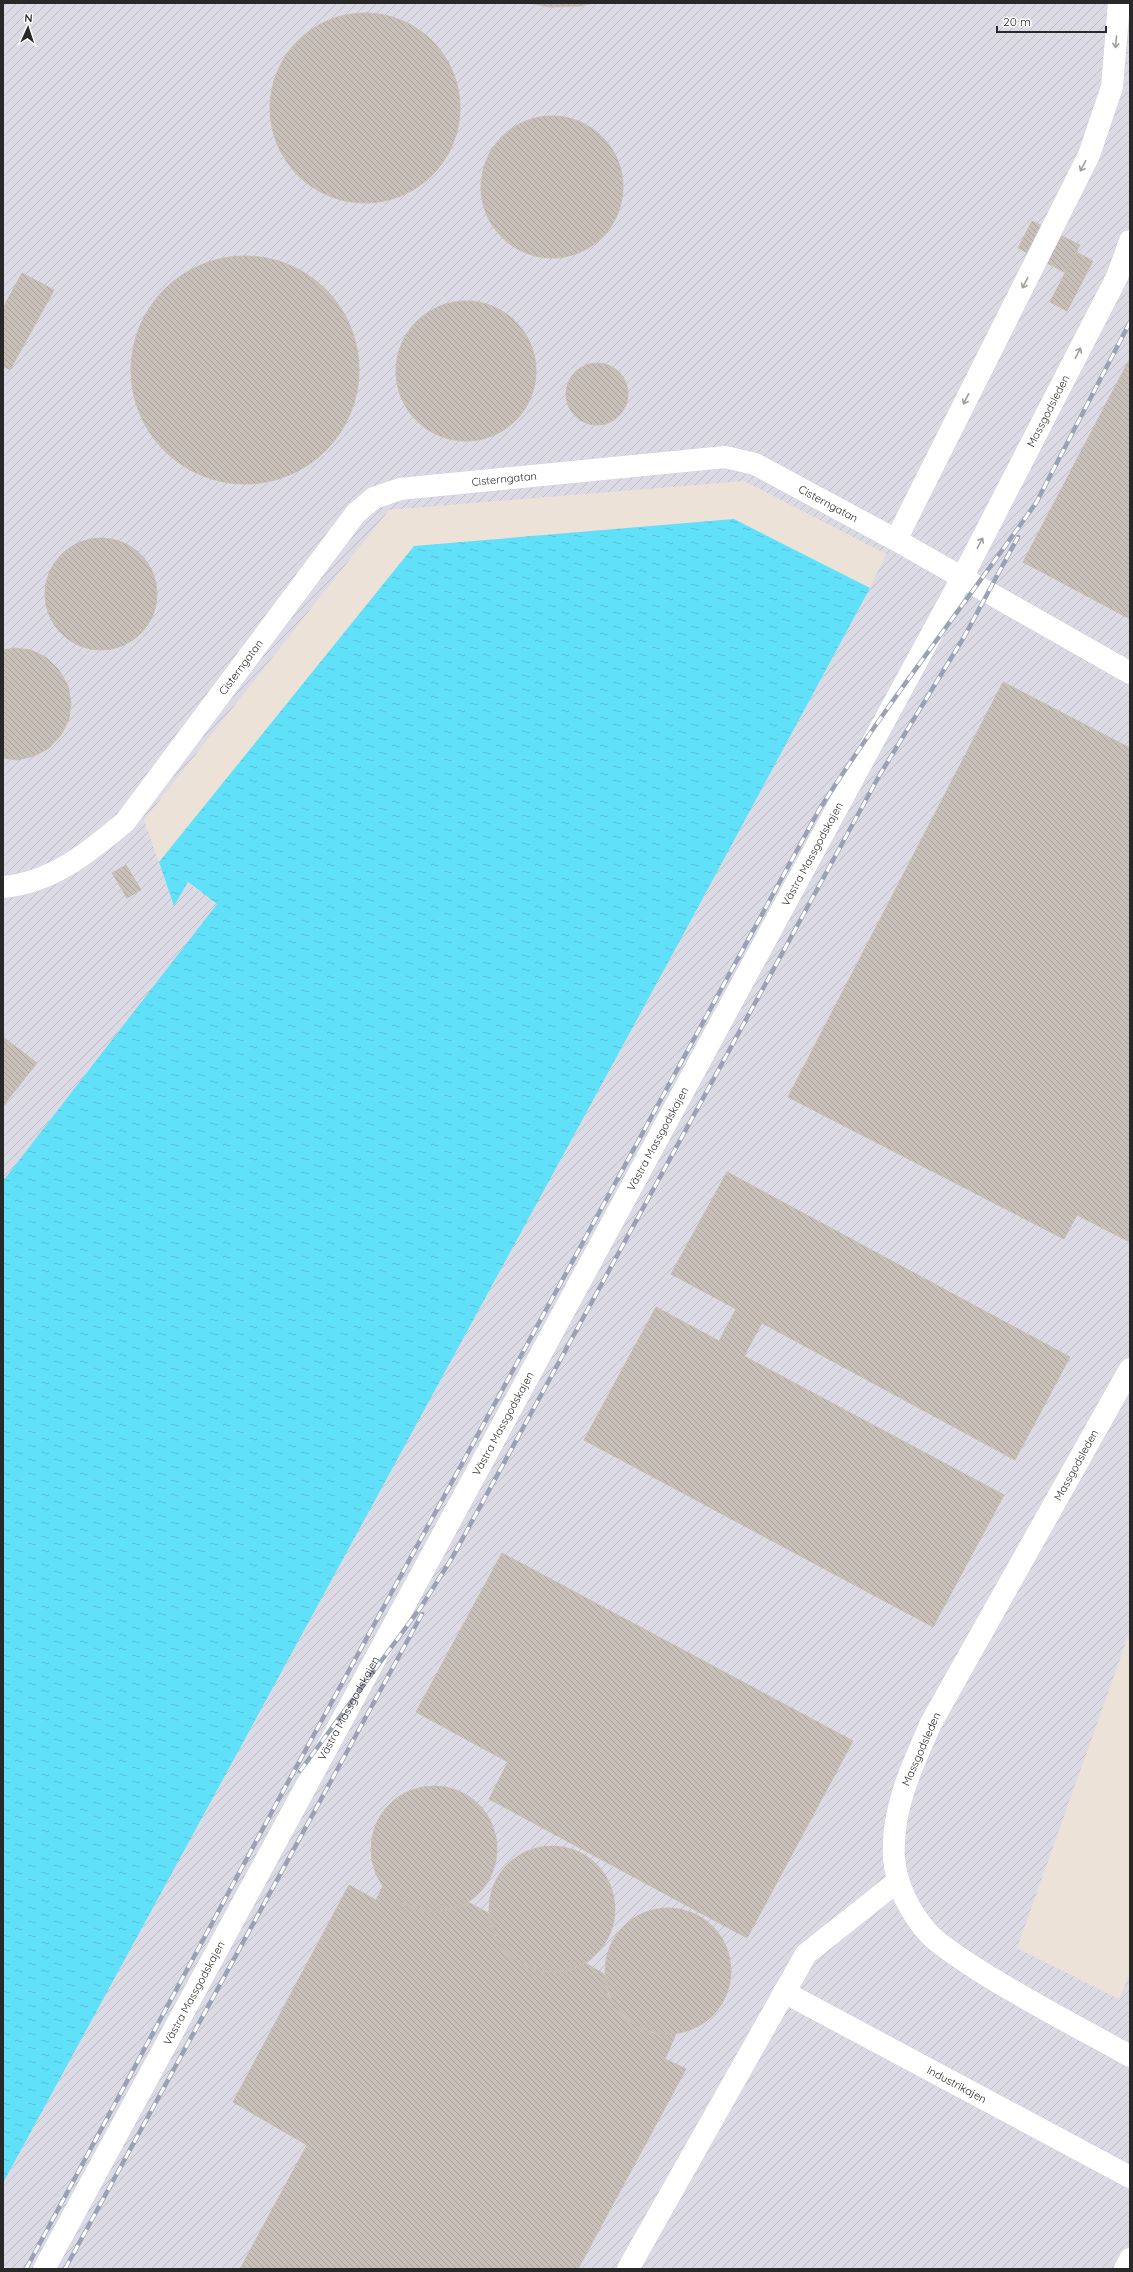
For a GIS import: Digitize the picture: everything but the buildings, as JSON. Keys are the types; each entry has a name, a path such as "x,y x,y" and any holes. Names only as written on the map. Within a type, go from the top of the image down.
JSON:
{"lane":[{"path":"896,540 1089,155 1112,86 1119,3"},
{"path":"1112,86 1130,74"},
{"name":"Massgodsleden","path":"962,578 1116,277 1130,241"},
{"name":"Cisterngatan","path":"3,887 44,878 89,852 125,822 356,513 374,498 400,489 725,457 755,464 896,540 1130,673"},
{"name":"Västra Massgodskajen","path":"44,2269 962,578"},
{"name":"Massgodsleden","path":"1130,1369 932,1723 914,1762 900,1800 895,1832 894,1859 898,1881 912,1911 930,1934 958,1957 1006,1988 1130,2056"},
{"path":"628,2269 806,1954 898,1881"},
{"name":"Industrikajen","path":"784,1992 1130,2177"},
{"path":"1125,2269 1130,2259"}],"shaded area":[{"path":"3,3 1130,3 1130,1631 1017,1948 1119,1999 1130,1973 1130,2269 3,2269 3,2183 683,935 870,588 886,554 744,481 389,510 144,820 174,906 187,882 217,904 3,1181"}],"water":[{"path":"734,519 870,588 683,935 3,2183 3,1181 217,904 188,882 174,906 159,862 414,546"}],"railway":[{"path":"1035,505 1130,322"},
{"path":"26,2269 281,1795 819,810 899,692 1038,500"},
{"path":"300,1771 421,1607 452,1558 879,776 964,637 1018,537"},
{"path":"65,2269 422,1614"}]}
